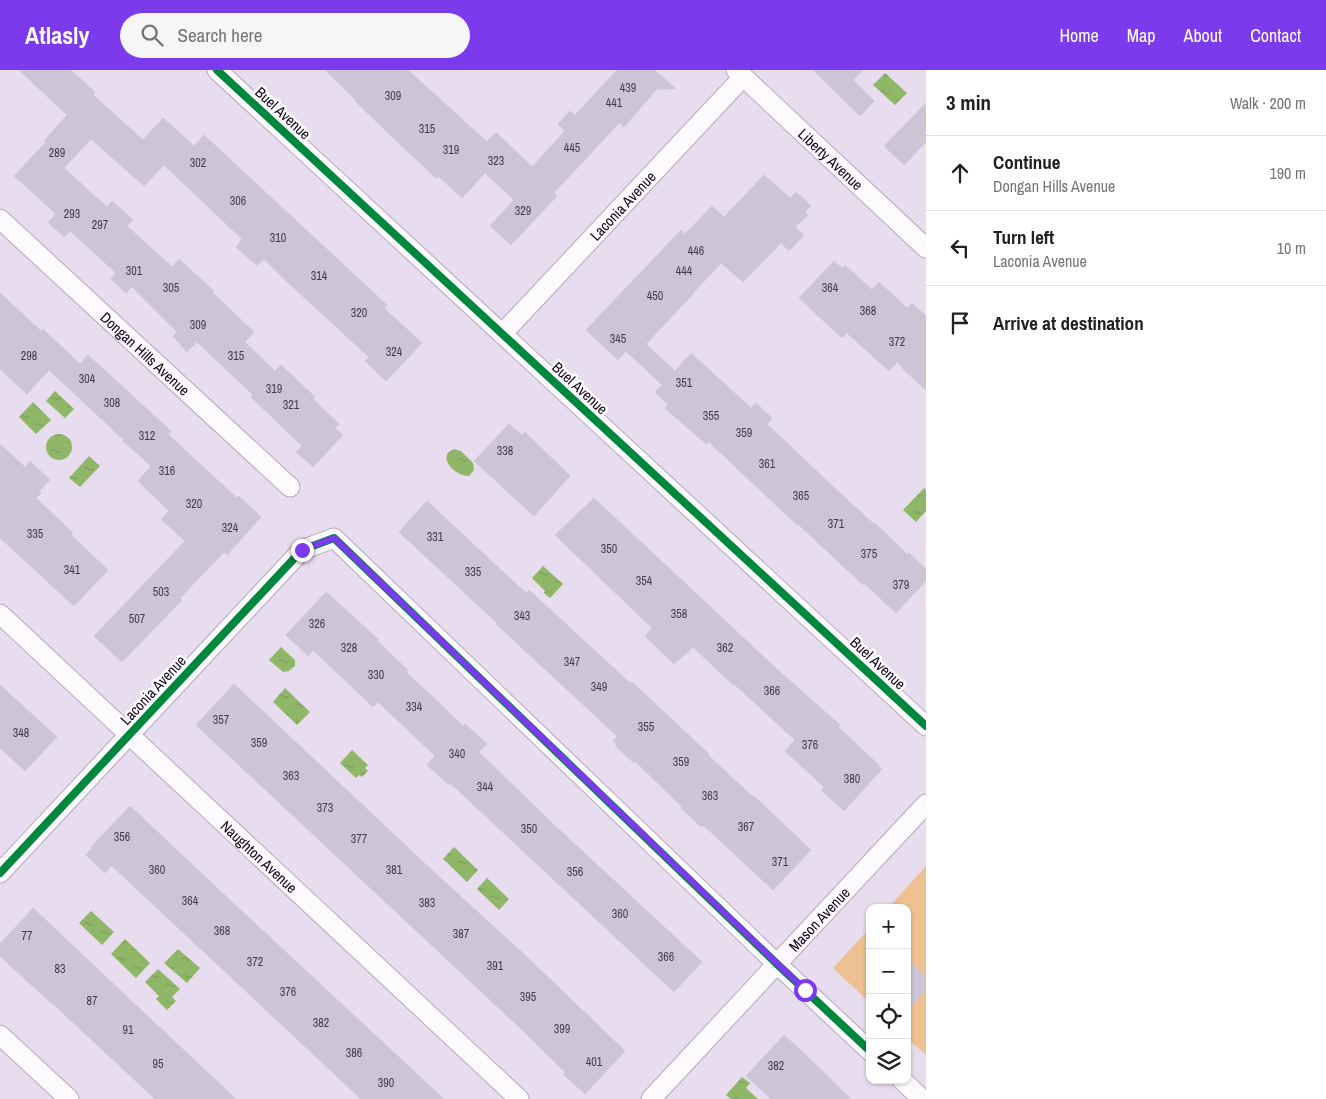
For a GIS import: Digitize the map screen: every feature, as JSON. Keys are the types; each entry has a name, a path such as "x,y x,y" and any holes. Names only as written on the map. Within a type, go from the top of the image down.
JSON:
{"street":[{"name":"Buel Avenue","path":"217,70 926,726"},
{"name":"Laconia Avenue","path":"502,334 739,73"},
{"name":"Liberty Avenue","path":"739,73 926,248"},
{"name":"Dongan Hills Avenue","path":"0,219 290,487"},
{"name":"Laconia Avenue","path":"0,873 302,550 334,538 777,964"},
{"name":"Naughton Avenue","path":"0,614 520,1099"},
{"name":"Mason Avenue","path":"651,1099 926,804"},
{"path":"777,964 866,1046"},
{"path":"0,1035 68,1099"},
{"path":"906,1084 922,1099"}],"shaded area":[{"path":"926,866 926,1055 911,1042 911,904 892,904"},
{"path":"866,932 866,999 833,968"}],"water":[{"path":"885,73 907,93 895,105 873,85"},
{"path":"55,391 74,409 65,418 46,401"},
{"path":"33,402 51,420 36,434 19,417"},
{"path":"59,434 68,438 72,447 68,456 59,460 50,456 46,447 50,438"},
{"path":"454,449 461,451 473,463 474,470 469,476 458,473 447,461 446,457"},
{"path":"89,456 100,466 80,487 69,478"},
{"path":"924,488 926,490 926,511 916,522 903,510"},
{"path":"543,566 563,584 550,598 532,578"},
{"path":"281,647 295,660 295,666 289,671 283,672 269,660"},
{"path":"285,688 310,712 297,725 273,702"},
{"path":"352,750 368,765 365,768 368,771 362,777 359,775 356,778 340,763"},
{"path":"454,847 478,870 467,882 443,859"},
{"path":"487,878 509,899 499,910 477,889"},
{"path":"91,911 114,932 102,945 79,923"},
{"path":"125,939 150,963 136,978 111,954"},
{"path":"178,949 200,968 187,983 164,963"},
{"path":"158,969 180,989 172,997 176,1001 167,1010 156,999 159,996 145,982"},
{"path":"742,1077 750,1083 746,1088 758,1099 731,1099 726,1095"}],"building":[{"path":"19,70 71,70 95,92 93,95 143,140 163,118 194,146 204,135 387,305 384,308 422,343 386,381 365,361 369,357 264,259 257,266 236,247 242,239 164,165 144,186 91,139 64,168 107,207 112,201 133,220 127,226 172,267 179,259 214,291 212,292 254,332 245,342 275,371 281,365 315,397 313,399 339,424 335,428 343,435 313,467 296,452 302,446 251,397 253,395 197,342 187,352 173,336 177,332 132,287 126,293 111,279 116,273 70,231 64,237 48,222 56,214 14,176 46,142 44,141 67,115"},
{"path":"325,70 408,70 487,142 496,132 532,167 565,131 558,124 570,111 575,115 617,70 655,70 676,89 657,89 624,127 619,123 554,193 557,196 511,245 490,226 514,200 485,173 462,198 438,176 436,178"},
{"path":"813,70 863,70 853,80 874,101 860,116"},
{"path":"926,103 926,142 904,165 884,146"},
{"path":"764,175 790,198 796,192 811,206 805,212 808,215 795,227 804,235 789,251 781,243 743,282 721,263 646,344 675,371 691,353 751,408 756,403 772,418 767,424 841,494 926,569 926,581 896,613 797,525 709,442 706,444 665,408 668,405 655,392 662,385 626,351 618,360 586,330 681,230 685,234 712,206 724,217"},
{"path":"834,261 842,268 845,265 872,290 879,282 907,308 912,303 926,316 926,390 897,362 889,371 847,333 842,338 799,298"},
{"path":"0,293 41,331 43,329 80,364 88,355 171,431 168,434 201,465 261,517 227,555 224,552 180,598 182,600 122,662 94,636 185,541 161,519 169,511 138,481 151,466 49,370 27,394 0,369"},
{"path":"509,424 522,435 525,432 570,476 534,516 474,461"},
{"path":"0,444 25,467 30,461 50,480 39,491 41,493 36,498 108,570 74,606 0,538"},
{"path":"594,498 778,670 840,725 838,727 879,765 882,769 844,811 821,790 824,787 785,751 795,740 693,647 674,664 645,636 652,628 555,535"},
{"path":"427,501 526,593 529,590 630,683 632,682 811,850 773,890 703,825 701,827 635,761 634,763 615,746 617,744 613,741 617,736 399,532"},
{"path":"326,592 378,639 377,641 408,670 406,672 463,726 465,724 487,744 479,752 550,821 702,962 674,992 450,783 449,785 427,765 435,756 378,702 373,707 313,650 308,656 286,635"},
{"path":"234,684 525,955 625,1051 585,1094 563,1074 565,1072 519,1027 196,725"},
{"path":"0,685 57,737 25,771 0,748"},
{"path":"130,806 444,1099 361,1099 113,867 111,866 105,873 86,855 91,847"},
{"path":"33,908 236,1099 155,1099 0,956 0,944"},
{"path":"911,964 926,977 926,990 911,1006"},
{"path":"784,1035 851,1099 771,1099 746,1076"}],"cycle path":[{"path":"217,70 926,726"},
{"path":"0,873 302,550 334,538 866,1047"}],"route":[{"path":"302,550 334,538 805,990"}]}
